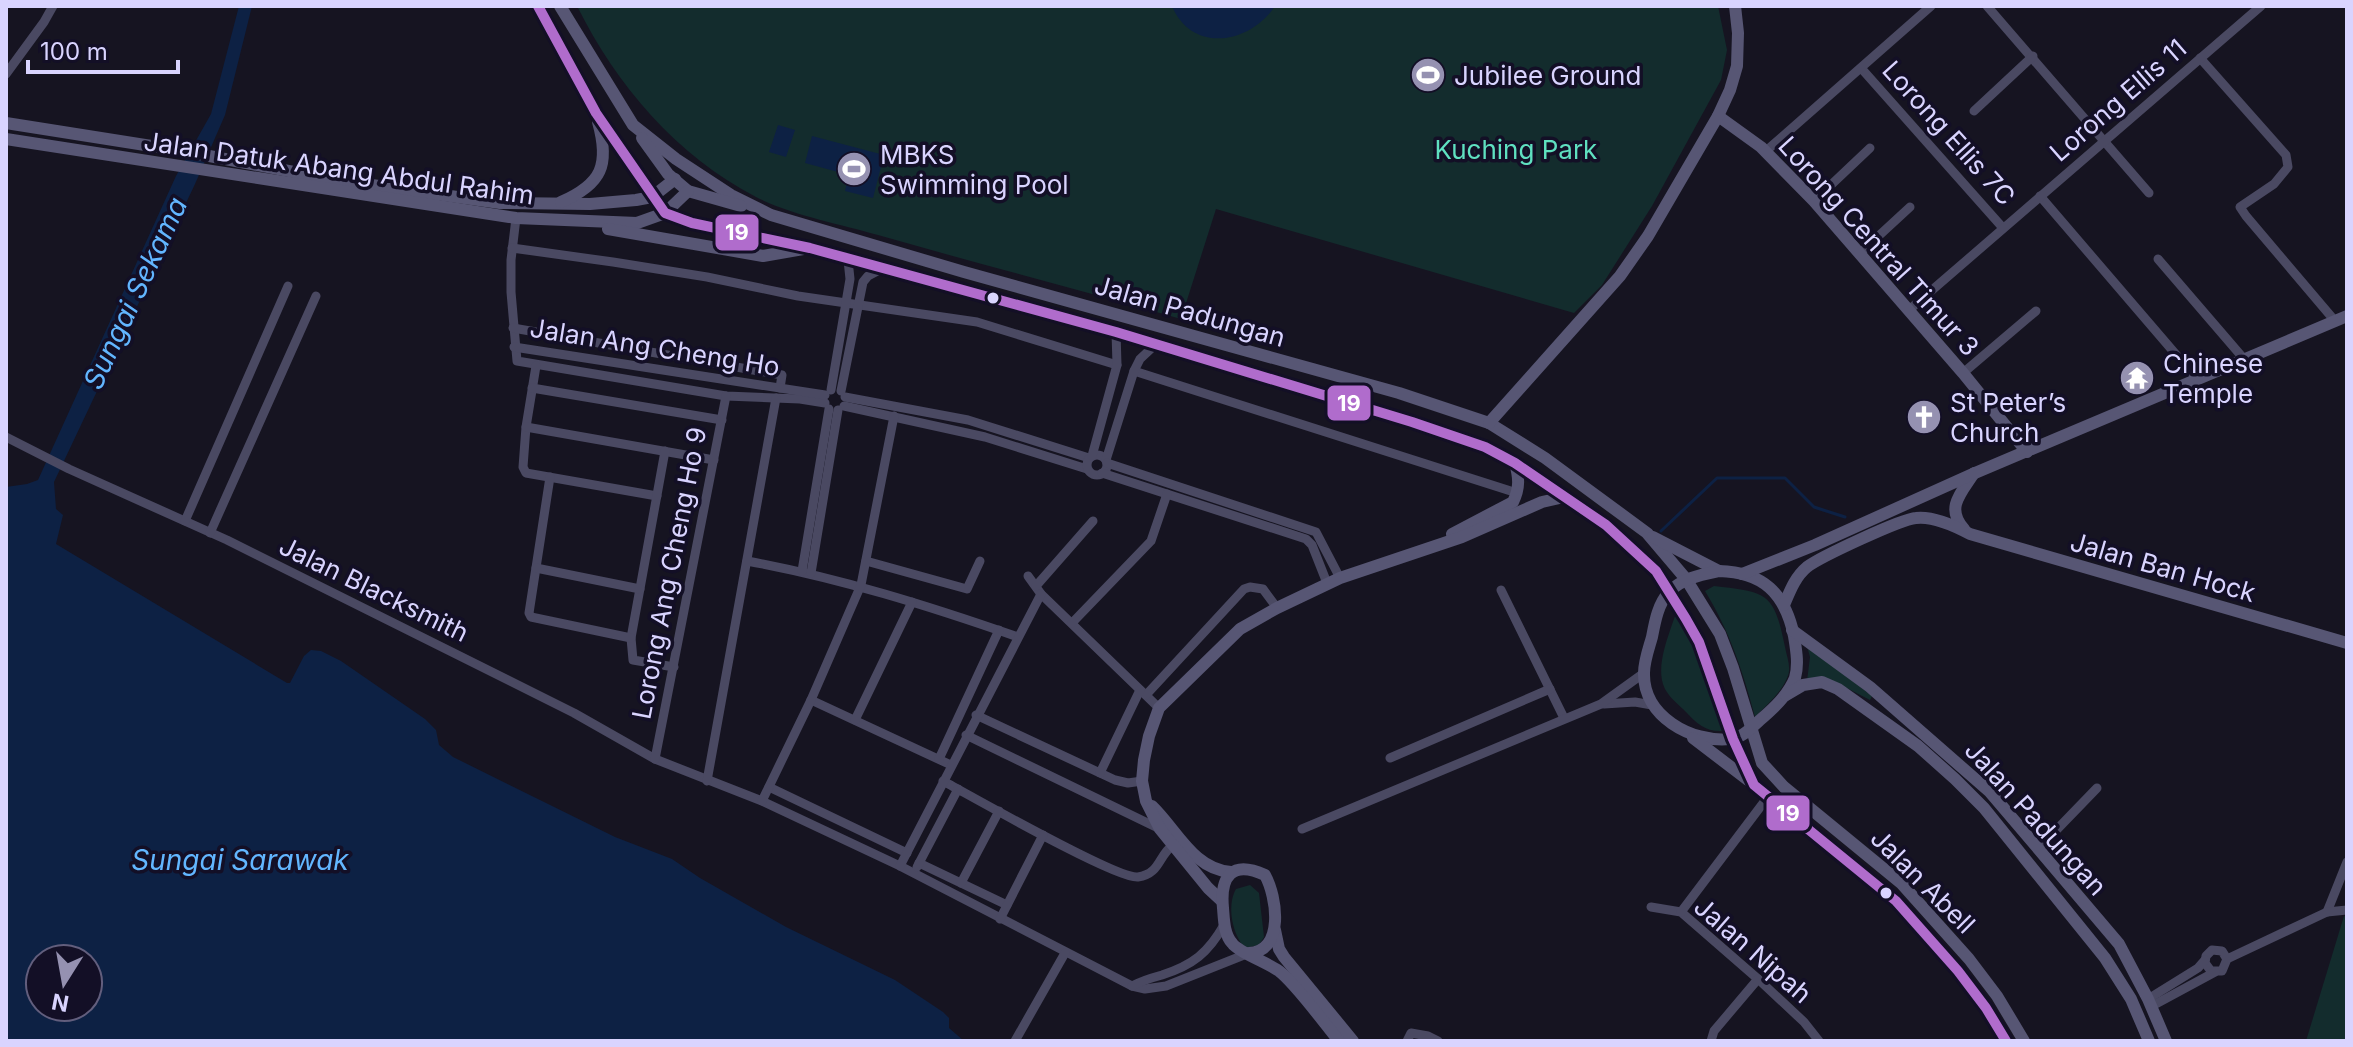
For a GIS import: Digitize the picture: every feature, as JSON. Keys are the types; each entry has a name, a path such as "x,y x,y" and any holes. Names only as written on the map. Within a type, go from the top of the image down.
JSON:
{"main road":[{"path":"538,6 596,113 665,213 688,191"},
{"name":"Jalan Padungan","path":"560,6 633,125 676,159 731,195 771,215 949,268 1389,390 1489,423 1545,458 1647,533 1686,579 1720,634 1752,727"},
{"path":"1489,423 1620,276 1648,236 1718,116 1737,66 1735,6"},
{"path":"555,205 582,191 598,177 604,153 596,113"},
{"name":"Lorong Central Timur 3","path":"1718,116 1766,151 1814,201 2027,452"},
{"name":"Jalan Datuk Abang Abdul Rahim","path":"6,123 183,151 406,192 500,203 590,204 652,197"},
{"path":"633,125 688,191 771,215"},
{"name":"Jalan Datuk Abang Abdul Rahim","path":"6,139 516,218 637,223 665,213"},
{"path":"652,197 675,179"},
{"name":"Jalan Padungan","path":"665,213 692,223 810,248 1116,332 1485,447 1515,463 1606,525 1656,571 1699,642 1733,739"},
{"path":"560,221 763,256 810,248"},
{"path":"1742,574 2341,319"},
{"path":"1432,545 1505,508 1517,493 1519,478 1515,463"},
{"path":"1966,532 1955,516 1955,501 1975,473"},
{"path":"1222,901 1160,829 1146,801 1142,781 1149,736 1159,708 1240,629 1277,608 1327,583 1497,523 1542,502 1564,497"},
{"name":"Jalan Ban Hock","path":"1784,605 1791,588 1807,567 1882,530 1916,518 1952,525 1966,532 2347,643"},
{"path":"1647,533 1719,571 1763,581 1784,605 1792,630 1797,666 1786,695 1752,727 1733,739 1689,734"},
{"path":"1719,571 1686,579 1668,593 1659,608 1644,673 1652,705 1754,785"},
{"name":"Jalan Padungan","path":"1792,630 1870,687 1990,792 2119,944 2150,1002 2166,1041"},
{"name":"Jalan Padungan","path":"1786,695 1803,685 1822,682 1838,689 1918,746 1955,779 1984,808 2097,946 2131,999 2149,1041"},
{"name":"Jalan Abell","path":"1752,727 1762,763 1772,776 1901,883 1969,959 1997,996 2024,1041"},
{"name":"Jalan Abell","path":"1733,739 1754,785 1896,901 1958,971 2006,1041"},
{"path":"1146,801 1210,868 1231,872 1250,869 1265,875 1272,892 1275,930 1284,957 1353,1041"},
{"path":"1231,872 1222,888 1224,925 1231,942 1281,972 1339,1041"},
{"path":"1249,953 1263,950 1273,938 1275,930"}],"street":[{"path":"6,74 53,6"},
{"path":"1766,151 1931,6"},
{"path":"1987,6 2149,193"},
{"name":"Lorong Ellis 11","path":"1909,310 2261,6"},
{"path":"1974,111 2033,56"},
{"path":"2200,58 2286,155 2288,167 2283,175 2240,207 2341,319"},
{"name":"Lorong Ellis 7C","path":"1861,68 2003,228"},
{"path":"1814,201 1870,148"},
{"path":"2040,196 2197,379"},
{"path":"1859,254 1910,207"},
{"path":"514,347 511,292 516,218"},
{"path":"512,248 629,264 798,296 977,322 1117,365"},
{"path":"2158,259 2244,359"},
{"path":"807,572 835,400 850,273 848,260"},
{"path":"835,400 863,282 883,268"},
{"path":"185,521 288,286"},
{"path":"210,533 316,296"},
{"path":"1963,373 2036,311"},
{"path":"513,328 782,375 707,781"},
{"path":"1116,332 1117,365 1090,461 1095,475 1102,473 1306,539 1312,545 1327,583"},
{"path":"1102,473 1134,371 1140,359 1155,345"},
{"name":"Jalan Ang Cheng Ho","path":"778,393 726,396 536,366 517,361 514,347 778,393 968,420 1090,461"},
{"path":"536,366 526,427 526,473 657,496"},
{"path":"1134,371 1517,493"},
{"path":"532,388 722,420"},
{"name":"Lorong Ang Cheng Ho 9","path":"655,759 726,396"},
{"name":"Jalan Ang Cheng Ho","path":"835,400 1090,461"},
{"path":"762,801 811,700 861,585 894,416"},
{"path":"526,427 714,460"},
{"name":"Jalan Blacksmith","path":"6,437 210,533 574,713 655,759 762,801 900,866 1132,986"},
{"path":"665,451 631,638 633,660 674,667"},
{"path":"1090,461 1098,455 1106,461 1316,532 1340,578"},
{"path":"550,477 529,613 531,617 631,638"},
{"path":"1072,623 1151,541 1167,494"},
{"path":"900,866 1018,637 1038,590 1093,521"},
{"path":"747,561 861,585 1018,637"},
{"path":"866,561 967,589 980,561"},
{"path":"536,568 640,589"},
{"path":"1028,576 1038,590 1159,708"},
{"path":"1100,773 1143,692 1244,589 1257,587 1269,594 1277,608"},
{"path":"1501,590 1564,718"},
{"path":"855,720 912,602"},
{"path":"939,759 999,630"},
{"path":"1302,829 1601,704 1644,673"},
{"path":"1390,758 1550,689"},
{"path":"811,700 951,765"},
{"path":"1601,704 1635,702 1652,705"},
{"path":"976,715 1100,773 1128,783 1142,781"},
{"path":"966,735 1160,829"},
{"path":"943,781 1043,835 1134,878 1156,869 1167,849 1173,845"},
{"path":"769,787 907,853"},
{"path":"2038,849 2097,788"},
{"path":"913,873 958,789"},
{"path":"1681,912 1767,798"},
{"path":"961,883 999,811"},
{"path":"1000,919 1043,835"},
{"path":"2327,912 2347,862"},
{"path":"919,863 1007,905"},
{"name":"Jalan Nipah","path":"1651,907 1681,912 1758,979 1804,1022 1819,1041"},
{"path":"2227,959 2327,912 2347,910"},
{"path":"1132,986 1145,978 1162,975 1194,961 1212,946 1224,925"},
{"path":"2215,950 2224,953 2227,959 2224,968 2150,1002 2198,968 2207,954 2215,950"},
{"path":"1015,1041 1065,953"},
{"path":"1132,986 1145,989 1166,986 1249,953"},
{"path":"2205,960 2206,967 2215,972"},
{"path":"1711,1041 1714,1031 1758,979"},
{"path":"1407,1041 1411,1033 1438,1041"}],"green space":[{"name":"Kuching Park","path":"577,6 1718,6 1727,50 1721,80 1652,206 1602,285 1574,313 1216,209 1181,319 816,219 756,197 700,161 652,116 611,64"},
{"path":"1714,586 1746,590 1766,598 1777,616 1789,663 1788,674 1777,694 1755,717 1735,652 1705,591"},
{"path":"1677,610 1705,669 1723,731 1698,724 1665,689 1662,660"},
{"path":"1807,646 1872,696 1870,700 1833,681 1807,681 1810,657"},
{"path":"1250,885 1259,893 1264,937 1259,945 1245,948 1234,929 1231,912 1236,889"},
{"path":"2344,916 2347,917 2347,1041 2306,1041"}],"water":[{"name":"Sungai Sarawak","path":"239,6 252,6 225,115 54,482 56,509 63,515 56,544 287,683 290,683 304,656 311,650 321,651 341,661 425,719 436,730 439,745 453,757 615,837 672,859 786,927 895,980 943,1012 949,1018 949,1028 964,1041 6,1041 6,487 38,480 176,176 211,114"},
{"path":"1172,6 1275,6 1251,29 1222,38 1193,32 1181,21"},
{"path":"778,125 795,130 786,157 769,152"},
{"name":"MBKS Swimming Pool","path":"812,136 884,155 873,198 845,191 849,175 805,163"}],"waterway":[{"path":"1661,531 1717,478 1785,478 1814,507 1845,517"}],"transit line":[{"name":"19","path":"538,6 596,113 665,213 692,223 810,248 1116,332 1412,422 1485,447 1515,463 1606,525 1656,571 1686,619 1699,642 1733,739 1754,785 1896,901 1958,971 2006,1041"}],"place":[{"name":"Jubilee Ground","path":"1428,75"},
{"name":"MBKS Swimming Pool","path":"854,169"},
{"name":"Chinese Temple","path":"2137,378"},
{"name":"St Peter’s Church","path":"1924,417"}],"water label":[{"name":"Sungai Sekama","path":"135,293"}]}
